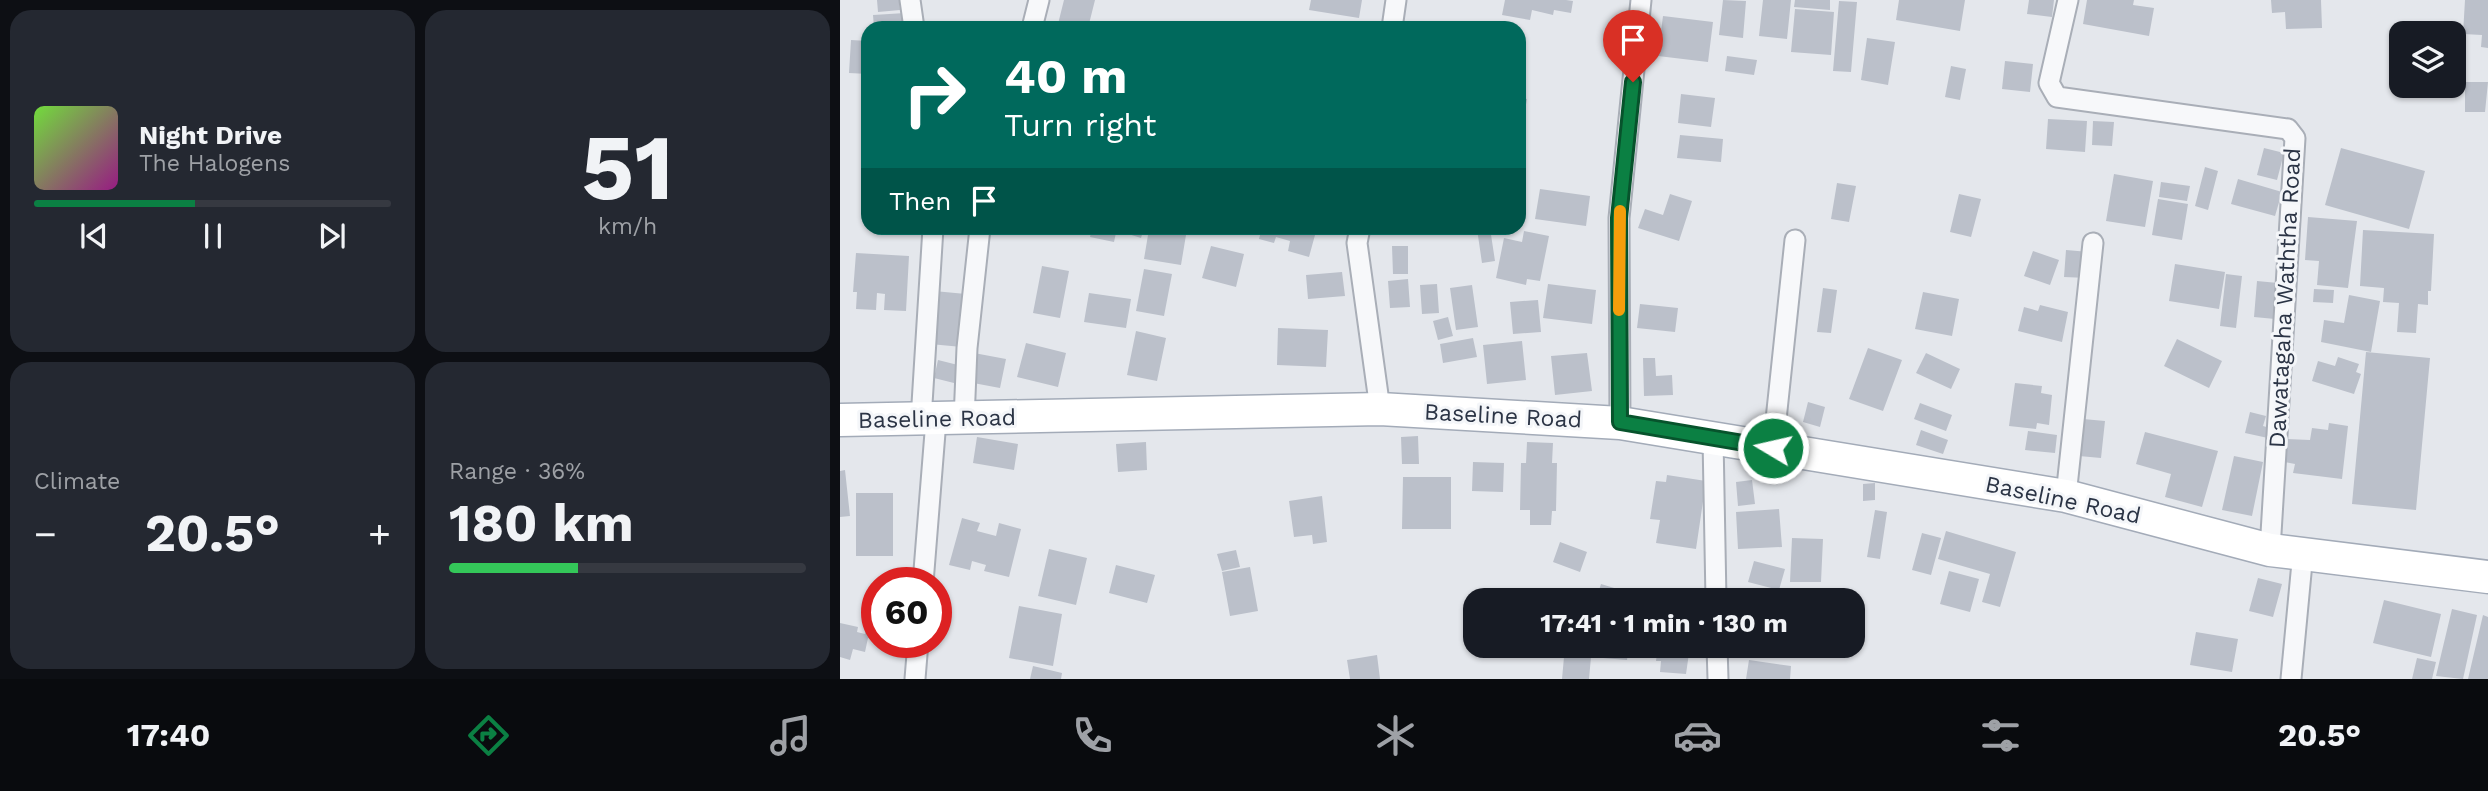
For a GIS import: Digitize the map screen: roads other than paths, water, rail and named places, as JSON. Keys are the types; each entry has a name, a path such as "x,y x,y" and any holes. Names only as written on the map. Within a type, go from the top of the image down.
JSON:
{"main road":[{"name":"Baseline Road","path":"840,420 1380,409 1620,422 2066,496 2270,550 2488,577"}],"street":[{"path":"910,0 913,21"},
{"path":"1034,21 1039,0"},
{"path":"1393,21 1396,0"},
{"path":"1620,422 1619,218 1641,0"},
{"name":"Dawatagaha Waththa Road","path":"2068,0 2049,83 2057,97 2288,129 2295,138 2270,550"},
{"path":"925,567 940,420 933,235"},
{"path":"940,420 967,348 979,235"},
{"path":"1359,235 1357,243 1380,409"},
{"path":"1773,448 1795,240"},
{"path":"2066,496 2093,243"},
{"path":"1713,438 1716,588"},
{"path":"2291,679 2303,552"},
{"path":"915,679 917,658"},
{"path":"1717,658 1718,679"}]}
